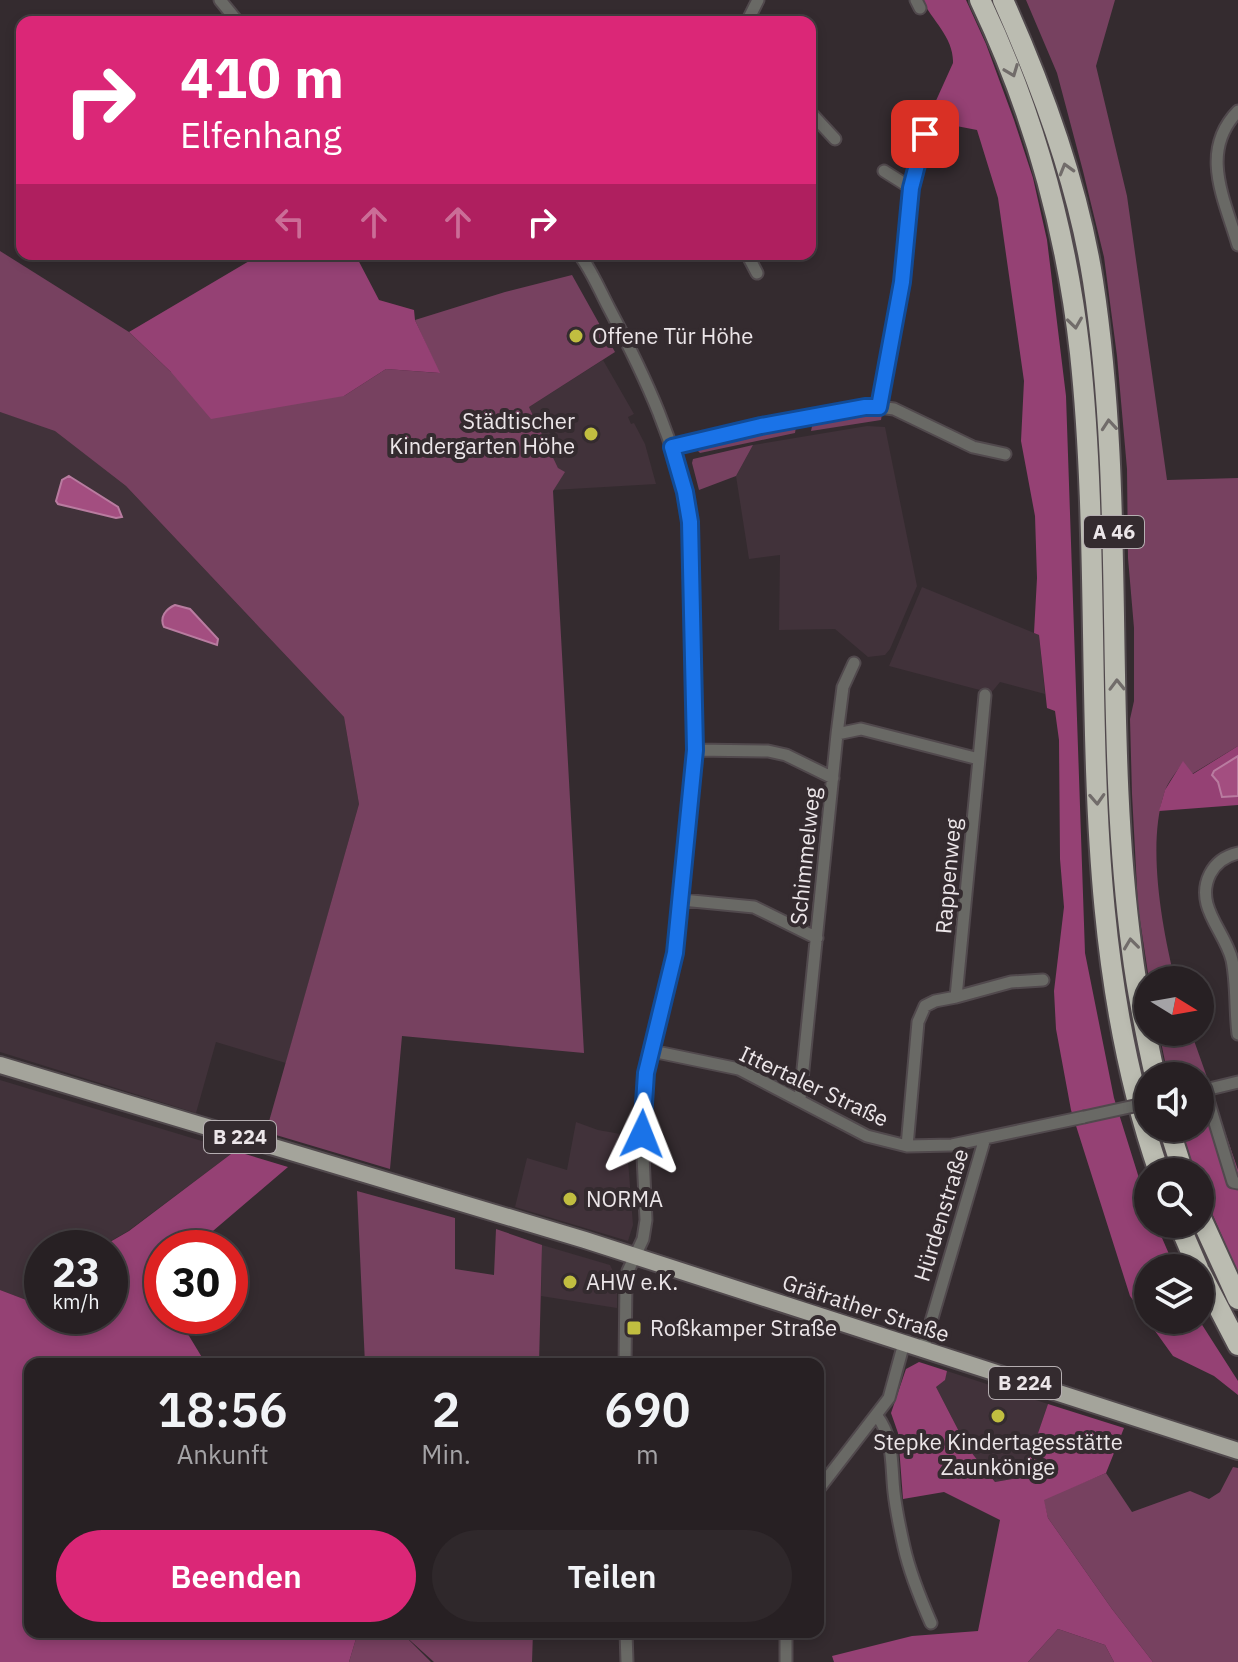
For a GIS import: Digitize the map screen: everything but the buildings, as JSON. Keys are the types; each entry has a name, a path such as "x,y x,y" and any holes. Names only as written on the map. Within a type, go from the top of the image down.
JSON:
{"highway":[{"name":"A 46","path":"980,0 1012,73 1041,157 1072,301 1087,440 1097,799 1109,956 1119,1023 1155,1158"},
{"name":"A 46","path":"1003,0 1032,68 1065,165 1093,279 1110,450 1124,872 1131,949 1152,1062"},
{"path":"1210,1238 1238,1299"},
{"path":"1214,1299 1238,1345"}],"main road":[{"name":"Gräfrather Straße","path":"0,1065 585,1240 1238,1451"}],"street":[{"path":"220,0 233,16"},
{"path":"1238,111 1226,123 1218,139 1216,168 1238,245"},
{"path":"816,118 835,139"},
{"path":"879,407 902,282 911,188 925,134"},
{"path":"884,171 911,188"},
{"path":"585,260 655,403 672,447 690,522 695,750 675,953 652,1051 642,1112 646,1220 643,1239 626,1280 625,1358"},
{"path":"750,260 757,273"},
{"path":"672,447 761,426 879,407 894,409 973,447 1005,454"},
{"name":"Schimmelweg","path":"800,1099 837,734 843,687 854,663"},
{"name":"Rappenweg","path":"956,997 985,695"},
{"path":"837,734 861,729 979,759"},
{"name":"Schimmelweg","path":"695,750 768,751 786,755 833,778"},
{"path":"1238,853 1220,860 1212,870 1204,894 1206,905 1226,941 1233,965 1238,1034"},
{"name":"Schimmelweg","path":"682,900 754,907 817,938"},
{"path":"907,1146 918,1022 925,1006 1011,982 1043,980"},
{"name":"Ittertaler Straße","path":"652,1051 739,1069 867,1136 907,1146 952,1145 1134,1106"},
{"path":"1214,1087 1238,1082"},
{"path":"1214,1124 1233,1182 1238,1183"},
{"name":"Hürdenstraße","path":"923,1349 985,1138"},
{"path":"824,1482 889,1398 904,1343"},
{"path":"877,1416 890,1439 894,1497 904,1549 916,1589 931,1623"},
{"path":"626,1638 627,1662"},
{"path":"786,1638 786,1662"}],"shaded area":[{"path":"922,0 966,0 1014,120 1033,178 1047,240 1066,396 1085,953 1114,1098 1134,1162 1134,1238 1162,1238 1169,1254 1134,1254 1134,1302 1071,1110 1056,1029 1054,991 1064,907 1060,859 1059,740 1055,711 1047,708 1039,635 1034,633 1037,578 1035,516 1021,441 1024,381 998,198 977,130 946,124 936,128 925,125 953,63 946,37"},
{"path":"1026,0 1115,0 1096,66 1127,196 1167,480 1238,478 1238,746 1192,774 1183,762 1165,790 1159,815 1157,862 1158,887 1172,966 1147,966 1138,907 1130,719 1134,701 1134,628 1128,558 1127,469 1117,356 1104,257 1057,73"},
{"path":"0,251 129,332 171,372 344,396 386,369 439,373 415,320 572,275 615,352 529,407 558,468 565,472 553,491 584,1053 402,1036 390,1169 266,1132 359,804 344,717 126,486 55,431 0,412"},
{"path":"251,260 358,260 379,300 414,310 415,320 440,373 386,369 344,396 211,419 171,372 129,332"},
{"name":"Städtischer Kindergarten Höhe","path":"603,360 634,414 628,417 645,444 656,484 553,490 558,468 529,407"},
{"path":"0,412 55,430 126,486 344,717 359,804 286,1063 216,1042 196,1113 0,1052"},
{"path":"882,414 881,420 811,431 813,422"},
{"path":"867,426 885,427 917,586 890,649 885,655 868,657 835,629 779,630 780,555 749,559 736,476 753,445"},
{"path":"796,427 795,433 700,453 696,449 696,446"},
{"path":"753,445 736,476 699,490 693,459"},
{"path":"69,476 118,507 122,517 58,504 56,501 62,480"},
{"path":"922,587 1039,635 1045,694 1000,682 991,693 889,666"},
{"path":"175,605 190,609 218,639 217,645 164,627 164,614"},
{"path":"1238,746 1238,805 1159,811 1165,790 1183,761 1193,774"},
{"path":"1238,756 1238,796 1222,797 1218,782 1212,775"},
{"path":"1162,1046 1196,1046 1202,1062 1165,1062"},
{"path":"0,1080 235,1151 128,1231 24,1230 24,1299 0,1290"},
{"path":"1214,1100 1238,1170 1238,1273 1214,1218 1214,1158 1191,1158 1185,1142 1214,1142"},
{"path":"576,1122 626,1135 633,1225 628,1241 515,1207 527,1158 567,1170"},
{"path":"235,1151 288,1167 214,1230 144,1230 144,1334 188,1334 202,1358 24,1358 24,1638 356,1638 349,1662 0,1662 0,1290 24,1299 24,1334 128,1334 128,1232"},
{"path":"357,1191 455,1218 455,1269 494,1275 496,1229 542,1245 539,1358 365,1358"},
{"path":"542,1245 610,1265 617,1279 617,1308 541,1296"},
{"path":"1157,1334 1208,1334 1238,1381 1238,1395 1214,1376 1173,1356"},
{"path":"919,1362 947,1371 945,1380 936,1387 967,1447 995,1482 1023,1477 1048,1404 1124,1428 1106,1473 1044,1500 1048,1518 1153,1662 1114,1662 1105,1645 1058,1629 1028,1662 834,1662 832,1656 912,1636 978,1631 1000,1520 944,1492 903,1499 898,1433 891,1413 906,1369"},
{"name":"Stepke Kindertagesstätte Zaunkönige","path":"947,1371 1048,1404 1023,1477 995,1482 967,1447 936,1387 944,1380"},
{"path":"1233,1467 1238,1468 1238,1662 1153,1662 1048,1518 1043,1499 1106,1473 1132,1512 1190,1491 1209,1499 1220,1492"},
{"path":"1058,1629 1105,1645 1114,1662 1028,1662"},
{"path":"356,1638 407,1638 431,1662 349,1662"},
{"path":"407,1638 533,1638 532,1662 434,1662"}],"place":[{"name":"Offene Tür Höhe","path":"576,336"},
{"name":"Städtischer Kindergarten Höhe","path":"591,434"},
{"name":"NORMA","path":"570,1199"},
{"name":"AHW e.K.","path":"570,1282"},
{"name":"Roßkamper Straße","path":"634,1328"},
{"name":"Stepke Kindertagesstätte Zaunkönige","path":"998,1416"}],"route":[{"path":"642,1134 646,1073 675,953 695,750 690,522 672,447 761,426 879,407 902,282 911,188 925,134"}]}
